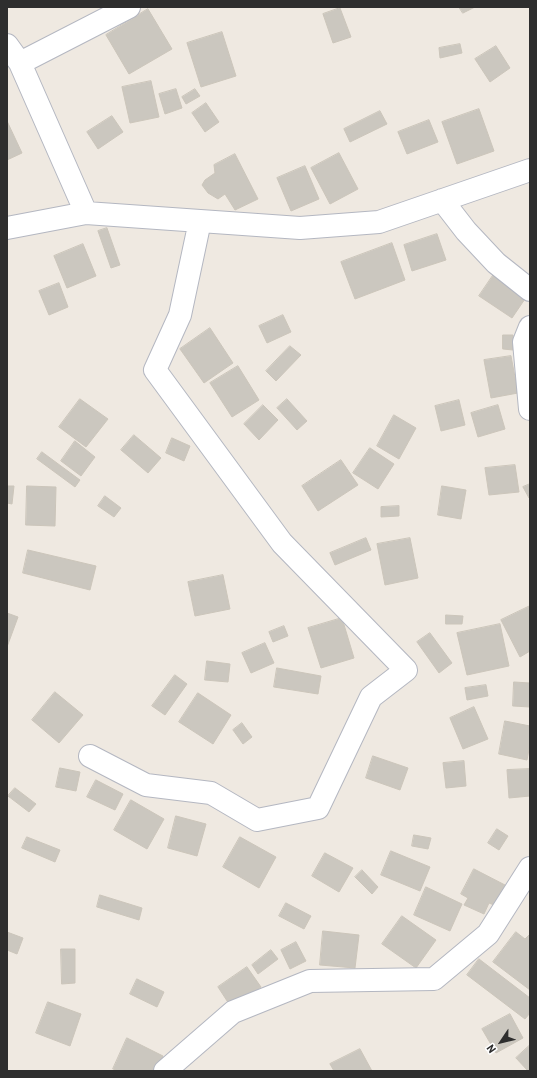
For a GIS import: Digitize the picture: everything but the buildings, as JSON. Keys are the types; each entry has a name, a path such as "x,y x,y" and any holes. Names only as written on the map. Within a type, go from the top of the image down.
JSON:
{"street":[{"path":"20,63 129,7"},
{"path":"7,45 20,63 86,213"},
{"path":"7,228 86,213 300,228 379,222 530,170"},
{"path":"442,200 466,231 496,263 530,290"},
{"path":"90,756 146,785 211,792 257,820 318,808 371,697 406,670 282,543 155,370 180,314 200,222"},
{"path":"530,327 524,342 530,409"},
{"path":"165,1071 233,1012 310,981 434,979 488,934 530,868"}]}
